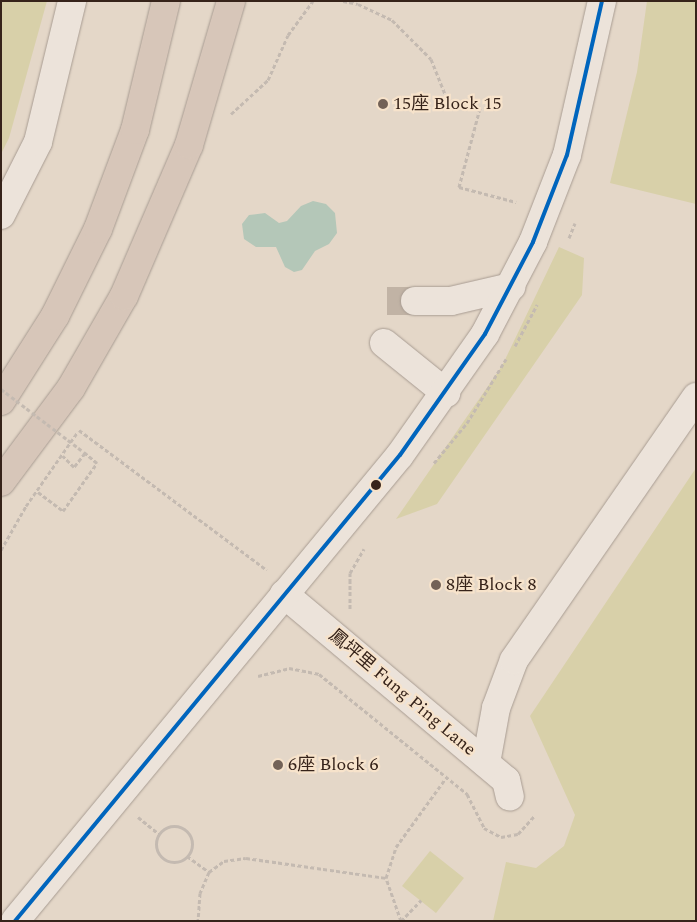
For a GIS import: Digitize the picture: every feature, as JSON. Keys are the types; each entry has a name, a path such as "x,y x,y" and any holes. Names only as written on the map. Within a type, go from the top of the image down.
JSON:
{"highway":[{"path":"1,401 55,316 106,211 135,130 166,1"},
{"path":"1,482 71,388 132,280 189,145 231,1"}],"street":[{"path":"1,215 38,142 72,1"},
{"path":"15,921 278,584 446,392 511,287 533,242 567,155 602,1"},
{"path":"416,301 451,301 511,287"},
{"path":"384,343 446,392"},
{"path":"486,764 496,708 514,660 696,397"},
{"name":"鳳坪里 Fung Ping Lane","path":"278,584 506,780 510,796"}],"path":[{"path":"227,117 268,80 288,35 313,1"},
{"path":"344,1 358,4 392,20 431,59 447,99 480,108 459,187 521,204"},
{"path":"564,248 575,221"},
{"path":"513,349 540,299"},
{"path":"428,469 467,423 508,357"},
{"path":"1,390 97,463 63,512 38,492"},
{"path":"79,430 278,584"},
{"path":"63,456 74,467 85,453"},
{"path":"350,615 350,573 368,544"},
{"path":"251,680 289,668 319,674 467,794 484,828 501,837 518,834 534,819 536,811"},
{"path":"421,900 401,921 386,878 396,847 446,778"},
{"path":"129,822 141,807"},
{"path":"135,815 159,834"},
{"path":"168,827 185,830 191,839 187,856 177,862 160,857 156,845 159,834 168,827"},
{"path":"187,856 209,872"},
{"path":"198,921 200,892 209,872 224,861 246,858 386,878"}],"shaded area":[{"path":"1,1 47,1 9,138 1,154"},
{"path":"647,1 696,1 696,204 610,183 637,72"},
{"path":"313,201 326,204 335,213 337,233 329,244 315,251 302,270 294,272 285,267 276,247 256,247 244,239 242,224 249,215 265,213 279,223 287,221 301,206"},
{"path":"559,247 584,258 582,295 437,504 396,519 502,366"},
{"path":"696,468 696,921 493,921 506,862 536,868 564,846 575,815 530,716"},
{"path":"430,851 464,878 436,913 402,886"}],"tunnel":[{"path":"387,301 415,301"}],"transit line":[{"path":"15,921 400,455 485,334 533,242 567,155 602,1"}],"place":[{"name":"15座 Block 15","path":"383,104"},
{"name":"8座 Block 8","path":"436,585"},
{"name":"6座 Block 6","path":"278,765"}]}
